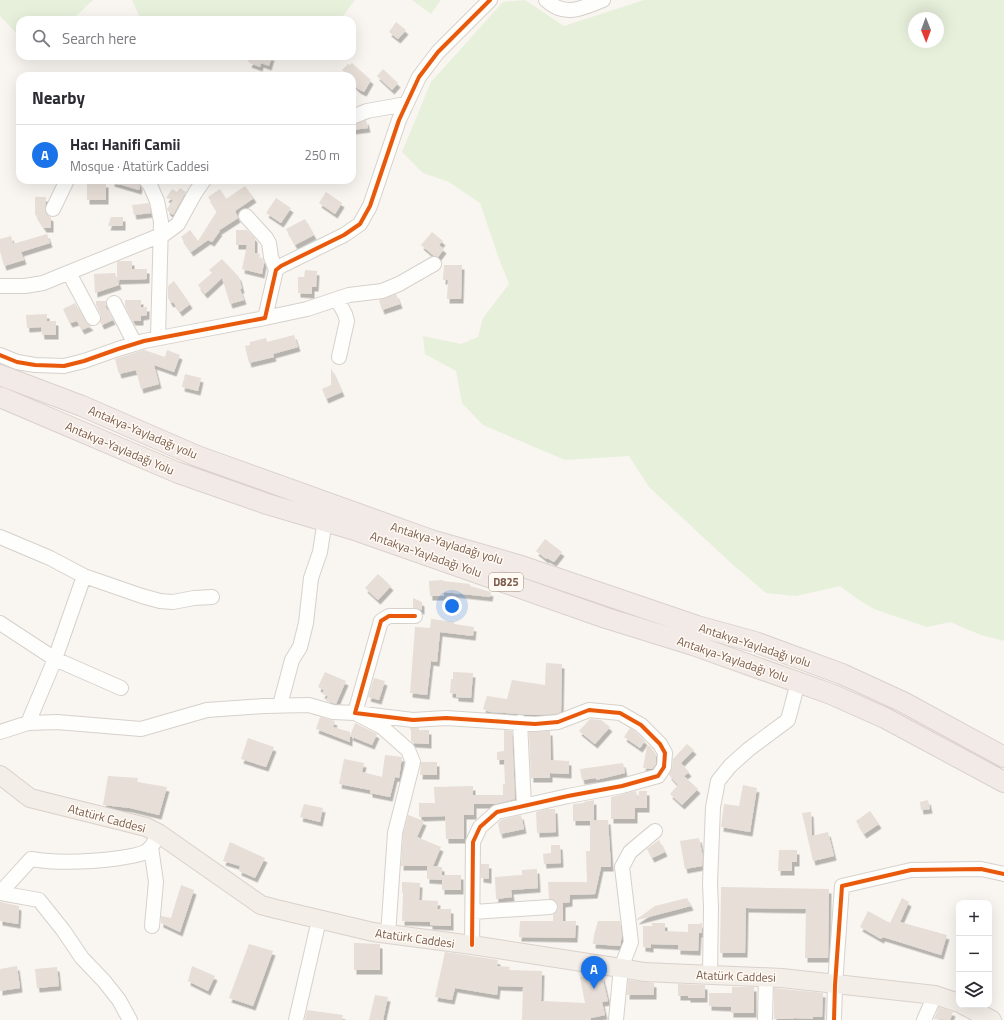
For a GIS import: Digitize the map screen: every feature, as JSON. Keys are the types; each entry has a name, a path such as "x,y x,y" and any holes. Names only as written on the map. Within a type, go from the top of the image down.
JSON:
{"highway":[{"name":"Antakya-Yayladağı yolu","path":"0,375 82,406 197,456 424,538 518,565 697,626 755,642 842,674 903,702 1004,757"},
{"name":"Antakya-Yayladağı Yolu","path":"0,397 176,472 266,504 325,520 606,618 693,645 838,696 885,718 1004,782"}],"main road":[{"name":"Atatürk Caddesi","path":"0,775 30,798 146,827 155,840 261,905 318,920 388,935 472,945 644,972 782,978 935,995 956,1002"},
{"path":"969,1008 992,1020"}],"street":[{"path":"276,270 281,266 344,235 360,224 370,206 399,120 419,76 438,52 490,0"},
{"path":"546,0 553,6 566,11 603,0"},
{"path":"356,115 367,111 406,104"},
{"path":"53,209 65,184"},
{"path":"149,184 154,192 159,207 161,222 158,338"},
{"path":"0,286 17,287 35,285 161,236 178,224 201,184"},
{"path":"246,216 269,243 271,257 276,270 265,318"},
{"path":"0,355 17,362 35,365 64,366 84,362 135,344 158,338 307,309 355,294 382,291 399,284 434,264"},
{"path":"69,273 93,318"},
{"path":"337,299 347,321 339,357"},
{"path":"114,302 135,344"},
{"path":"280,705 292,660 300,647 306,623 311,578 320,552 325,520"},
{"path":"0,537 50,558 84,576 142,596 166,602 199,597 212,597"},
{"path":"28,723 55,659 84,576"},
{"path":"355,713 381,621 389,616 415,616"},
{"path":"0,623 55,659 121,688"},
{"path":"710,975 710,883 713,807 718,781 730,766 749,749 788,720 798,682"},
{"path":"0,732 28,723 57,722 141,729 208,710 280,705 309,705 333,712 413,720 446,718 535,724 558,722 589,710 620,713 641,725 660,744 665,753 664,767 658,776 622,786 568,796 497,812 480,827 473,842 472,945"},
{"path":"355,713 382,727 408,750 413,762 395,833 388,935"},
{"path":"520,722 524,806"},
{"path":"616,1020 621,968 631,942 622,866 630,852 655,831"},
{"path":"0,894 30,859 57,862 90,862 138,855 143,853 155,840"},
{"path":"152,926 156,882 155,840"},
{"path":"834,1020 842,886 911,870 981,869 1004,874"},
{"path":"0,894 38,900 63,930 82,958 104,981 119,1000 130,1020"},
{"path":"473,912 550,907"},
{"path":"296,1020 318,920"},
{"path":"765,1020 766,977"},
{"path":"924,1020 935,995"}],"green space":[{"path":"0,0 93,0 76,16 16,16 16,33 0,16"},
{"path":"132,0 355,0 343,16 139,16"},
{"path":"412,0 441,0 431,14"},
{"path":"525,0 564,26 644,0 1004,0 1004,641 981,635 950,622 927,627 874,609 840,586 796,596 766,593 731,563 649,487 629,456 565,460 483,425 462,403 456,371 425,354 423,336 461,344 478,337 483,318 509,284 480,203 449,182 423,173 402,152 431,82 503,2"}],"building":[{"path":"396,22 406,30 398,39 389,32"},
{"path":"250,60 271,60 269,66 261,63 260,67 249,63"},
{"path":"352,63 371,80 364,92 356,87 356,72 344,72 342,70 348,64 350,65"},
{"path":"383,69 398,83 392,90 377,76"},
{"path":"366,120 368,128 356,130 356,124"},
{"path":"87,184 106,184 106,200 87,200"},
{"path":"119,184 139,184 139,190"},
{"path":"245,186 254,198 235,211 238,218 218,231 220,231 212,242 208,240 191,252 181,237 190,230 198,241 217,211 208,197 220,189 226,199"},
{"path":"180,188 186,192 173,215 167,209 173,200 166,198 172,189 177,192"},
{"path":"326,192 342,203 335,214 319,203"},
{"path":"35,197 46,197 45,210 47,215 51,217 51,228 44,228 35,214"},
{"path":"276,198 291,208 281,223 266,213"},
{"path":"149,203 151,213 134,215 132,205"},
{"path":"111,217 123,217 123,226 108,226"},
{"path":"305,219 314,235 295,245 286,229"},
{"path":"236,230 247,230 255,238 255,253 260,254 259,258 263,259 264,263 262,274 242,269 247,245 236,245"},
{"path":"432,232 443,241 439,245 444,249 438,257 434,256 421,245"},
{"path":"47,234 50,243 21,252 24,260 4,266 0,251 0,239 11,236 13,244"},
{"path":"222,259 239,277 242,289 240,289 244,300 230,304 222,278 205,294 198,285 212,273 209,270"},
{"path":"132,261 132,269 147,269 147,279 117,280 117,262"},
{"path":"444,265 462,265 461,299 447,299 448,280 443,280"},
{"path":"305,270 317,271 316,287 312,287 312,294 298,293 298,277 304,277"},
{"path":"115,273 119,285 95,293 94,274"},
{"path":"174,281 190,304 180,312 168,298 168,286"},
{"path":"396,294 400,304 382,310 379,300"},
{"path":"125,300 141,300 141,307 147,307 147,315 141,316 141,321 133,321 125,306"},
{"path":"96,301 106,301 106,307 113,320 102,325 100,322 101,314 96,305"},
{"path":"75,303 86,322 91,326 82,330 77,321 70,323 63,309"},
{"path":"47,314 47,321 56,321 56,335 42,335 41,327 27,328 26,315"},
{"path":"294,335 298,347 273,354 274,357 249,363 245,346 250,345 250,342 266,338 267,342"},
{"path":"144,350 165,357 167,350 180,355 174,372 154,365 159,384 141,389 136,370 119,374 115,359"},
{"path":"331,368 342,392 326,399 322,389 331,385"},
{"path":"185,374 201,378 198,391 182,387"},
{"path":"545,539 562,552 554,562 547,558 546,559 536,551"},
{"path":"378,574 391,586 378,600 365,588"},
{"path":"443,580 470,584 470,586 491,592 490,597 444,592 444,596 430,596 429,581"},
{"path":"413,598 422,602 422,610 413,608"},
{"path":"431,619 455,622 454,624 474,627 473,636 440,632 437,662 431,661 427,695 410,693 415,627 430,628"},
{"path":"546,663 562,664 561,712 556,714 535,715 490,712 483,709 487,696 507,699 512,680 545,685"},
{"path":"325,672 346,681 336,704 326,701 328,696 322,694 324,690 318,687"},
{"path":"453,672 473,673 471,698 456,697 456,694 450,693"},
{"path":"374,678 385,681 379,700 368,697"},
{"path":"320,717 335,721 333,727 350,732 350,742 316,729"},
{"path":"590,719 601,720 610,727 595,744 579,731"},
{"path":"355,723 377,734 372,745 350,736"},
{"path":"410,728 429,730 429,744 413,743 411,741"},
{"path":"630,728 645,741 640,748 624,737"},
{"path":"504,730 512,731 515,799 495,804 474,804 474,815 464,815 464,839 446,839 445,816 419,817 419,803 435,803 434,787 473,786 473,795 503,795 503,784 505,784 504,760 497,760 497,752 504,751"},
{"path":"550,731 551,760 569,761 569,774 550,773 550,778 531,778 529,732"},
{"path":"248,738 274,747 266,767 241,759"},
{"path":"687,744 694,750 681,763 689,772 684,776 698,789 682,805 670,794 678,785 669,775 672,768 673,759"},
{"path":"647,746 650,746 656,755 656,764 652,769 643,768"},
{"path":"385,755 402,757 399,778 395,777 390,797 370,793 370,790 339,784 344,759 364,763 362,772 382,777"},
{"path":"421,762 437,762 437,775 420,775"},
{"path":"623,763 625,773 596,780 596,778 582,780 580,769"},
{"path":"108,776 138,778 137,782 167,787 159,815 130,808 103,805"},
{"path":"743,785 757,788 750,832 721,827 724,804 739,806"},
{"path":"636,791 638,800 639,791 647,791 647,808 635,808 635,819 611,819 611,797"},
{"path":"594,800 594,820 608,820 611,867 601,867 595,894 570,895 570,902 563,903 563,921 576,921 575,938 519,937 520,921 553,921 553,915 557,911 558,906 554,900 549,899 548,882 587,882 586,851 590,851 590,821 573,821 573,804"},
{"path":"928,800 930,809 921,810 920,802"},
{"path":"304,804 323,808 320,822 300,817"},
{"path":"547,809 555,809 556,832 537,833 536,812"},
{"path":"870,811 879,824 864,834 856,821"},
{"path":"811,812 812,836 828,832 834,856 813,861 802,813"},
{"path":"408,815 424,821 417,837 441,847 433,866 442,867 442,880 427,879 427,866 401,866 403,834"},
{"path":"521,815 524,829 500,834 498,823 501,820"},
{"path":"699,838 703,857 702,866 685,869 680,841"},
{"path":"659,840 665,852 652,858 647,849"},
{"path":"230,842 265,858 255,878 239,871 240,866 223,861"},
{"path":"551,845 560,845 561,863 544,864 543,854 551,853"},
{"path":"779,850 797,850 797,862 792,862 792,871 778,871"},
{"path":"481,864 489,864 489,879 481,878"},
{"path":"537,869 538,888 511,890 512,897 496,899 495,877 522,875 522,870"},
{"path":"442,875 461,875 461,890 442,890"},
{"path":"402,882 420,883 419,900 438,901 437,909 451,909 451,926 430,925 430,922 402,921"},
{"path":"181,885 194,890 180,932 161,923 161,916 171,918"},
{"path":"721,887 829,889 828,958 805,958 806,909 746,908 745,953 720,953"},
{"path":"687,898 691,906 637,920 655,906"},
{"path":"902,898 909,902 900,922 947,935 941,955 883,937 881,939 860,927 868,911 890,923"},
{"path":"0,902 19,906 18,924 0,921"},
{"path":"598,921 620,921 622,935 620,946 593,944"},
{"path":"651,923 665,923 665,931 688,932 688,924 702,923 702,933 699,933 698,951 678,950 678,945 651,944 651,948 643,947 643,926 653,926"},
{"path":"354,943 380,944 380,970 354,970"},
{"path":"249,944 273,951 253,1006 229,998"},
{"path":"445,952 498,960 497,966 510,967 509,970 542,971 541,1001 585,1003 580,977 593,974 602,976 608,1001 602,1002 605,1015 591,1018 591,1020 522,1020 523,987 498,986 497,995 455,988 452,1000 435,997"},
{"path":"17,966 20,988 0,991 0,969"},
{"path":"192,966 215,976 208,991 188,981"},
{"path":"57,967 59,986 37,988 35,969"},
{"path":"628,980 654,983 654,995 627,995"},
{"path":"678,984 705,985 705,998 688,998 688,996 678,996"},
{"path":"732,987 754,987 754,1013 731,1013 731,1007 709,1006 709,993 732,993"},
{"path":"774,988 823,993 822,1017 813,1017 813,1019 774,1019"},
{"path":"375,995 388,997 383,1020 369,1020"},
{"path":"939,1007 953,1012 950,1020 934,1019"},
{"path":"307,1010 343,1015 342,1020 305,1020"}],"cycle path":[{"path":"0,355 17,362 35,365 64,366 144,341 265,318 276,270 281,266 344,235 360,224 370,206 399,120 419,77 438,52 490,0"},
{"path":"415,616 389,616 381,621 355,713 413,720 446,718 535,724 558,722 589,710 620,713 641,725 660,744 665,753 664,767 658,776 622,786 568,796 497,812 480,827 473,842 472,945"},
{"path":"834,1020 842,886 911,870 981,869 1004,874"}],"place":[{"name":"Hacı Hanifi Camii","path":"594,989"}]}
